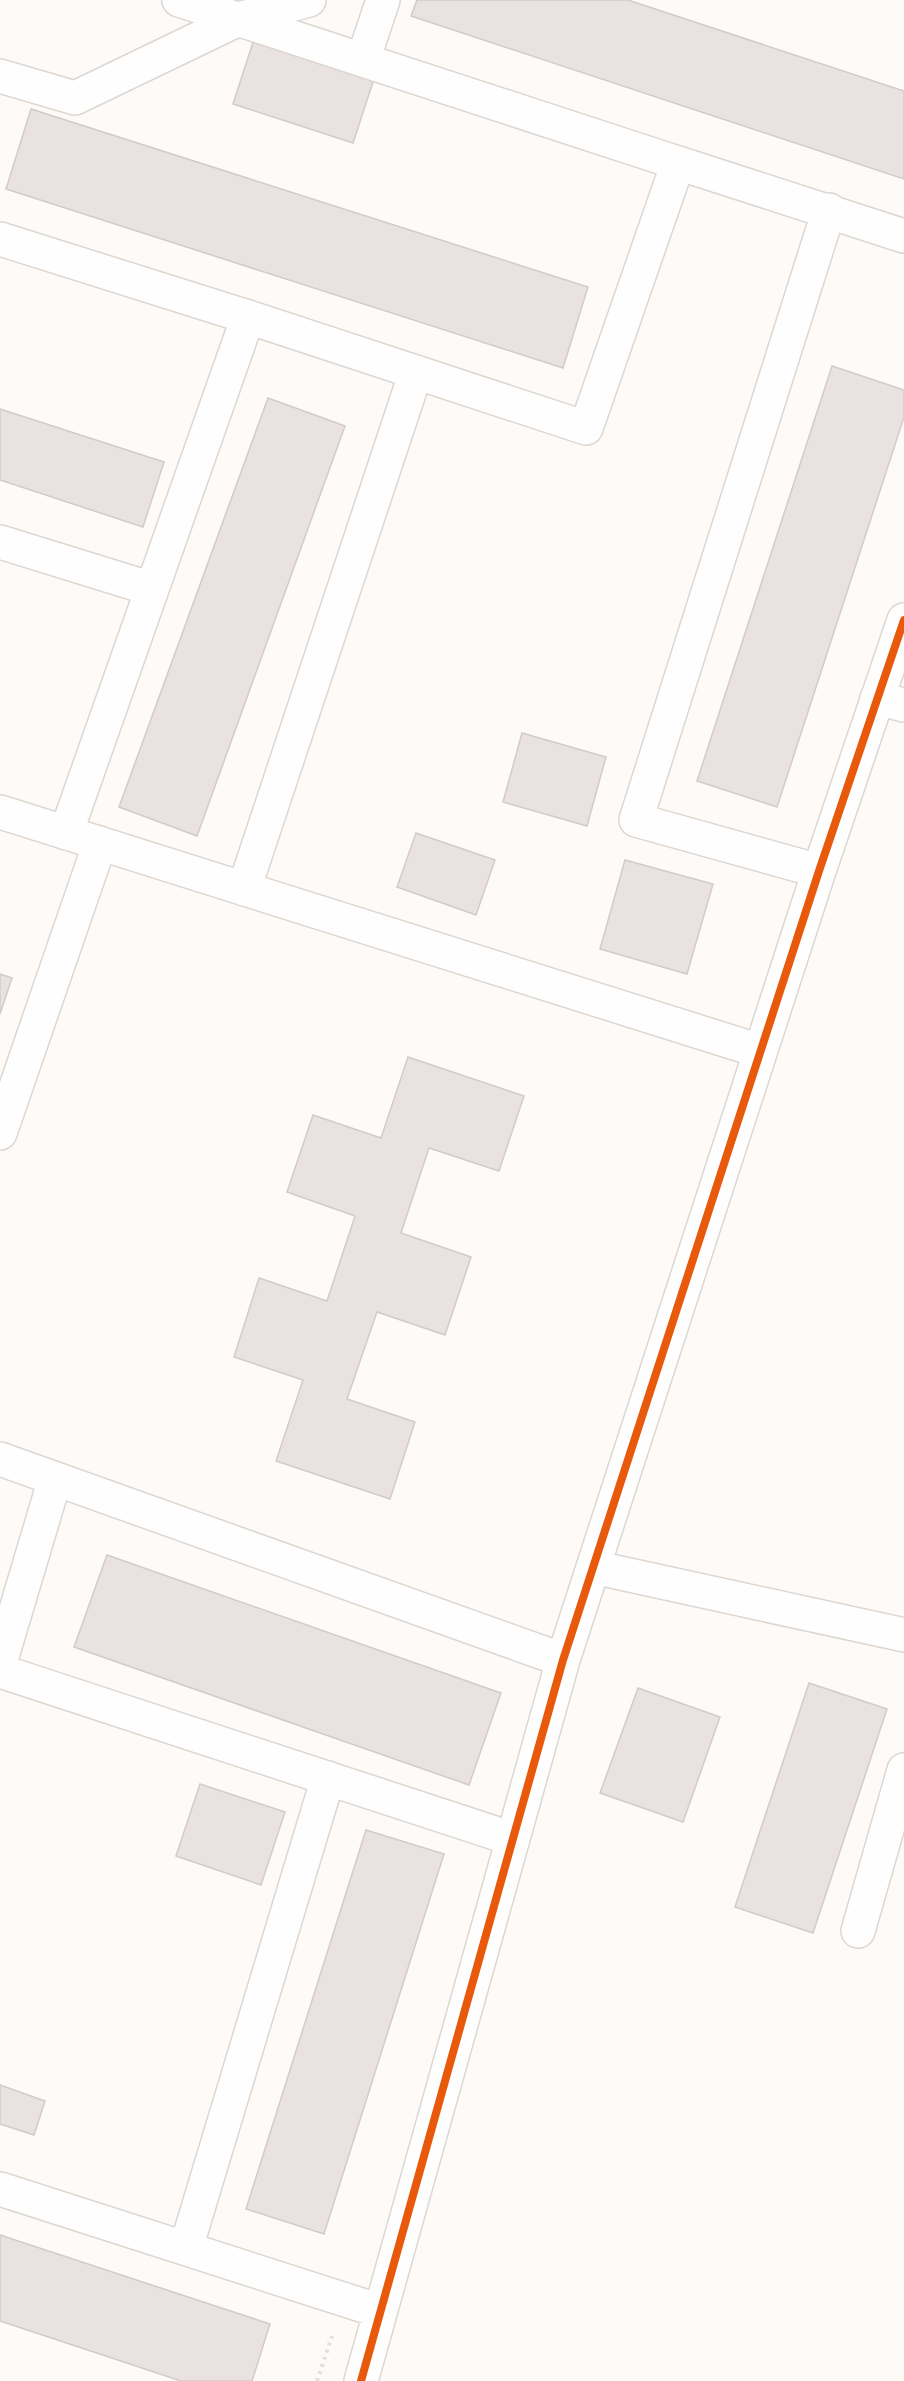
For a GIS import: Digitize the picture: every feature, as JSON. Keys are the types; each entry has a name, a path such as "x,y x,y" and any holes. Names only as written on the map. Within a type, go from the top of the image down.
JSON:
{"street":[{"path":"179,0 904,236"},
{"path":"0,76 75,98 238,19 309,0"},
{"path":"363,60 383,0"},
{"path":"0,238 586,428 678,163"},
{"path":"819,871 636,820 829,210"},
{"path":"66,833 248,317"},
{"path":"244,889 416,372"},
{"path":"0,542 152,590"},
{"path":"361,2381 563,1660 819,871 890,702 904,620"},
{"path":"0,812 760,1052"},
{"path":"0,1133 100,843"},
{"path":"0,1459 563,1660"},
{"path":"0,1663 55,1479"},
{"path":"593,1567 904,1635"},
{"path":"0,1671 513,1839"},
{"path":"858,1931 904,1770"},
{"path":"186,2248 328,1778"},
{"path":"0,2189 380,2311"}],"building":[{"path":"417,0 628,0 904,91 904,179 411,16"},
{"path":"256,33 376,73 353,143 233,104"},
{"path":"31,109 588,287 563,368 6,189"},
{"path":"832,366 904,390 904,417 777,807 697,781"},
{"path":"268,398 345,426 197,836 119,807"},
{"path":"0,409 164,462 143,527 0,480"},
{"path":"522,733 606,757 587,826 503,802"},
{"path":"416,833 495,860 476,915 397,887"},
{"path":"625,860 713,884 687,974 600,949"},
{"path":"0,974 12,978 0,1014"},
{"path":"408,1057 524,1096 499,1171 429,1148 401,1233 471,1257 445,1335 377,1312 347,1399 415,1422 390,1499 276,1461 303,1380 234,1357 259,1278 327,1301 355,1216 287,1192 313,1115 381,1138"},
{"path":"107,1555 501,1693 469,1785 74,1647"},
{"path":"809,1683 887,1709 813,1933 735,1907"},
{"path":"638,1688 720,1717 683,1822 600,1793"},
{"path":"200,1784 285,1812 261,1885 176,1856"},
{"path":"366,1830 444,1854 324,2234 246,2209"},
{"path":"0,2085 45,2101 34,2135 0,2124"},
{"path":"0,2235 270,2324 252,2381 181,2381 0,2321"}],"cycle path":[{"path":"361,2381 563,1660 819,871 904,620"}]}
